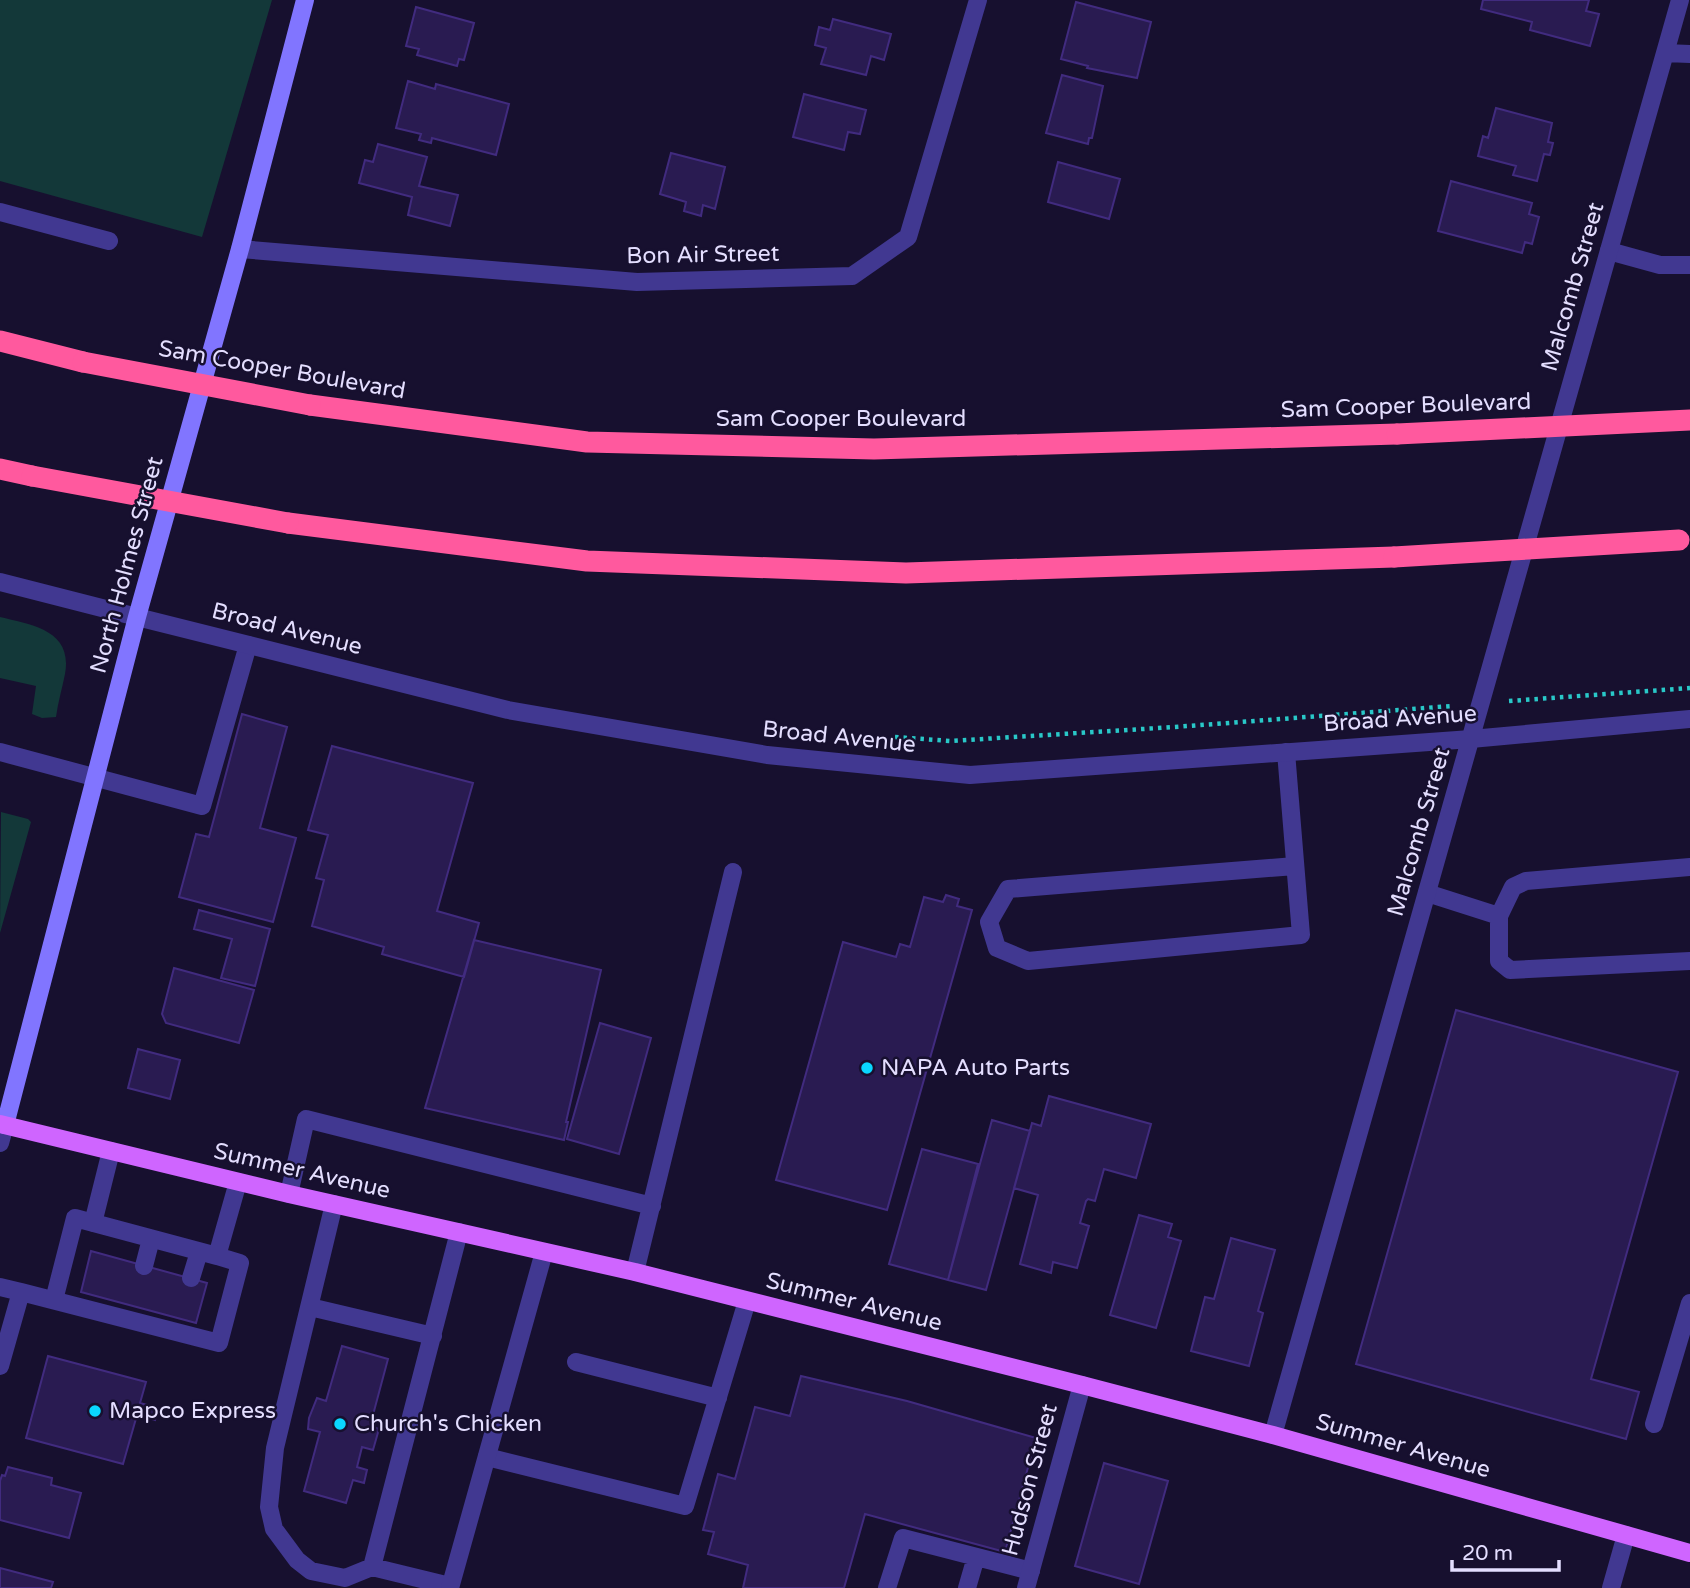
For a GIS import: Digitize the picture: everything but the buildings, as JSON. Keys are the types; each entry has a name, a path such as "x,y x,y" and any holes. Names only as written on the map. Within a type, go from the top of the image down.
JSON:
{"highway":[{"name":"Sam Cooper Boulevard","path":"0,341 83,362 310,405 587,442 874,449 1397,434 1690,421"},
{"path":"0,469 288,523 587,561 906,573 1394,557 1684,540"}],"main road":[{"name":"North Holmes Street","path":"3,1124 137,617 240,249 304,0"},
{"name":"Summer Avenue","path":"3,1124 289,1194 635,1272 1082,1385 1273,1435 1690,1553"}],"street":[{"name":"Bon Air Street","path":"240,249 637,282 852,276 908,237 978,0"},
{"name":"Malcomb Street","path":"1273,1435 1680,0"},
{"path":"1665,53 1690,54"},
{"path":"0,212 109,241"},
{"path":"1609,251 1660,265 1690,265"},
{"name":"Broad Avenue","path":"0,582 508,710 767,755 970,775 1471,739 1690,719"},
{"path":"0,752 202,806 248,645"},
{"path":"1286,752 1301,935 1028,961 998,948 989,922 1008,889 1295,866"},
{"path":"1690,867 1526,881 1513,887 1499,916 1499,961 1510,970 1690,961"},
{"path":"635,1272 733,872"},
{"path":"1427,893 1499,916"},
{"path":"289,1194 306,1119 652,1206"},
{"name":"North Holmes Street","path":"0,1143 3,1124"},
{"path":"93,1223 111,1151"},
{"path":"191,1278 208,1254 238,1182"},
{"path":"334,1204 275,1448 269,1507 274,1530 297,1560 312,1571 345,1578 372,1567 450,1587 544,1252"},
{"path":"0,1287 54,1300 130,1312 178,1325 219,1343 240,1263 75,1218 54,1300"},
{"path":"372,1567 459,1233"},
{"path":"144,1266 151,1239"},
{"path":"0,1366 21,1292"},
{"path":"487,1457 685,1506 747,1301"},
{"path":"1654,1424 1690,1303"},
{"path":"310,1307 433,1336"},
{"path":"576,1362 718,1398"},
{"name":"Hudson Street","path":"1028,1580 1082,1385"},
{"path":"1611,1588 1626,1535"},
{"path":"887,1588 903,1538 976,1557 1028,1580"},
{"path":"967,1588 976,1557"}],"path":[{"path":"882,737 950,741 1175,727 1690,688"}],"green space":[{"path":"0,0 272,0 202,237 0,181"},
{"path":"0,617 48,632 63,648 66,659 65,674 56,717 42,718 32,714 36,686 0,678"},
{"path":"1,812 31,822 0,933"}],"place":[{"name":"NAPA Auto Parts","path":"867,1068"},
{"name":"Mapco Express","path":"95,1411"},
{"name":"Church's Chicken","path":"340,1424"}]}
